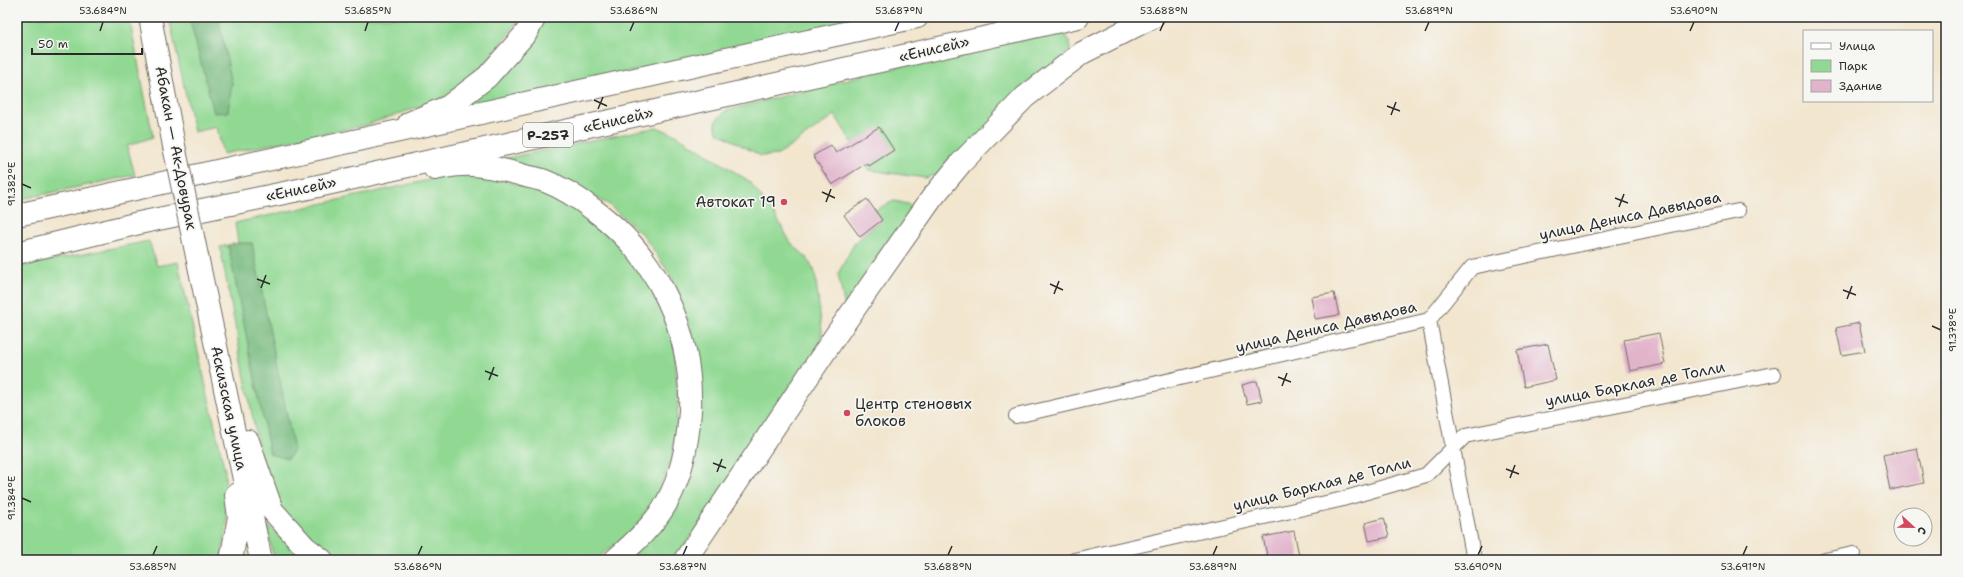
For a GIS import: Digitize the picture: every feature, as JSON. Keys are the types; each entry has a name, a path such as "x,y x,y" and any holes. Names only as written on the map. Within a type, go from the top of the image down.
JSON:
{"main road":[{"path":"370,138 449,106 487,77 526,33 535,17"},
{"name":"Р-257","path":"17,215 917,17"},
{"name":"«Енисей»","path":"22,252 138,223 318,186 1078,17"},
{"path":"685,560 845,322 932,198 960,163 1025,97 1082,53 1153,17"},
{"name":"Абакан — Ак-Довурак","path":"150,20 197,256"},
{"path":"318,186 464,164 500,169 546,182 580,199 610,222 637,249 659,281 675,315 682,337 686,352 690,390 689,428 681,466 667,502 642,535 615,560"},
{"name":"Аскизская улица","path":"197,256 261,560"},
{"path":"215,341 239,517 231,560"},
{"path":"215,341 272,510 305,547 322,560"}],"street":[{"name":"улица Дениса Давыдова","path":"1016,416 1429,320 1472,267 1738,211"},
{"path":"1429,320 1474,560"},
{"name":"улица Барклая де Толли","path":"1074,560 1340,500 1426,476 1465,436 1774,374"},
{"path":"1825,560 1853,554"}],"green space":[{"path":"17,17 129,17 153,137 127,146 135,175 17,200"},
{"path":"169,17 521,17 488,61 442,99 366,125 223,154 217,127 194,132"},
{"path":"189,17 218,17 232,83 228,112 214,113"},
{"path":"545,17 888,17 457,109"},
{"path":"1062,33 1070,41 1070,51 939,178 934,175 925,178 869,170 835,115 778,155 761,156 717,132 715,122 725,111 973,47"},
{"path":"657,127 678,136 749,181 774,214 791,243 807,258 815,273 822,331 819,349 675,560 627,560 671,509 691,331 673,279 644,236 608,204 547,173 498,160"},
{"path":"451,175 497,178 533,189 596,217 634,249 674,337 678,407 672,459 655,499 633,530 595,560 341,560 310,543 275,503 260,456 220,247 238,243 235,223"},
{"path":"894,201 917,206 846,312 838,274 854,244 860,237 882,220 875,210"},
{"path":"149,241 157,266 178,262 225,471 227,526 221,560 17,560 17,267"},
{"path":"252,243 294,450 288,459 270,454 228,245"},
{"path":"267,525 307,560 274,560"}],"building":[{"path":"879,127 894,150 869,166 867,163 832,185 813,156 831,145 836,153"},
{"path":"867,199 882,220 860,237 844,215"},
{"path":"1334,293 1339,315 1315,319 1311,297"},
{"path":"1859,323 1865,351 1842,355 1836,328"},
{"path":"1659,333 1665,364 1630,371 1624,340"},
{"path":"1548,344 1556,380 1524,387 1517,350"},
{"path":"1257,381 1262,401 1247,404 1242,385"},
{"path":"1917,448 1924,483 1890,490 1883,455"},
{"path":"1384,518 1389,537 1369,541 1365,523"},
{"path":"1294,531 1300,560 1268,560 1263,537"}],"place":[{"name":"Автокат 19","path":"784,202"},
{"name":"Центр стеновых блоков","path":"847,413"}]}
